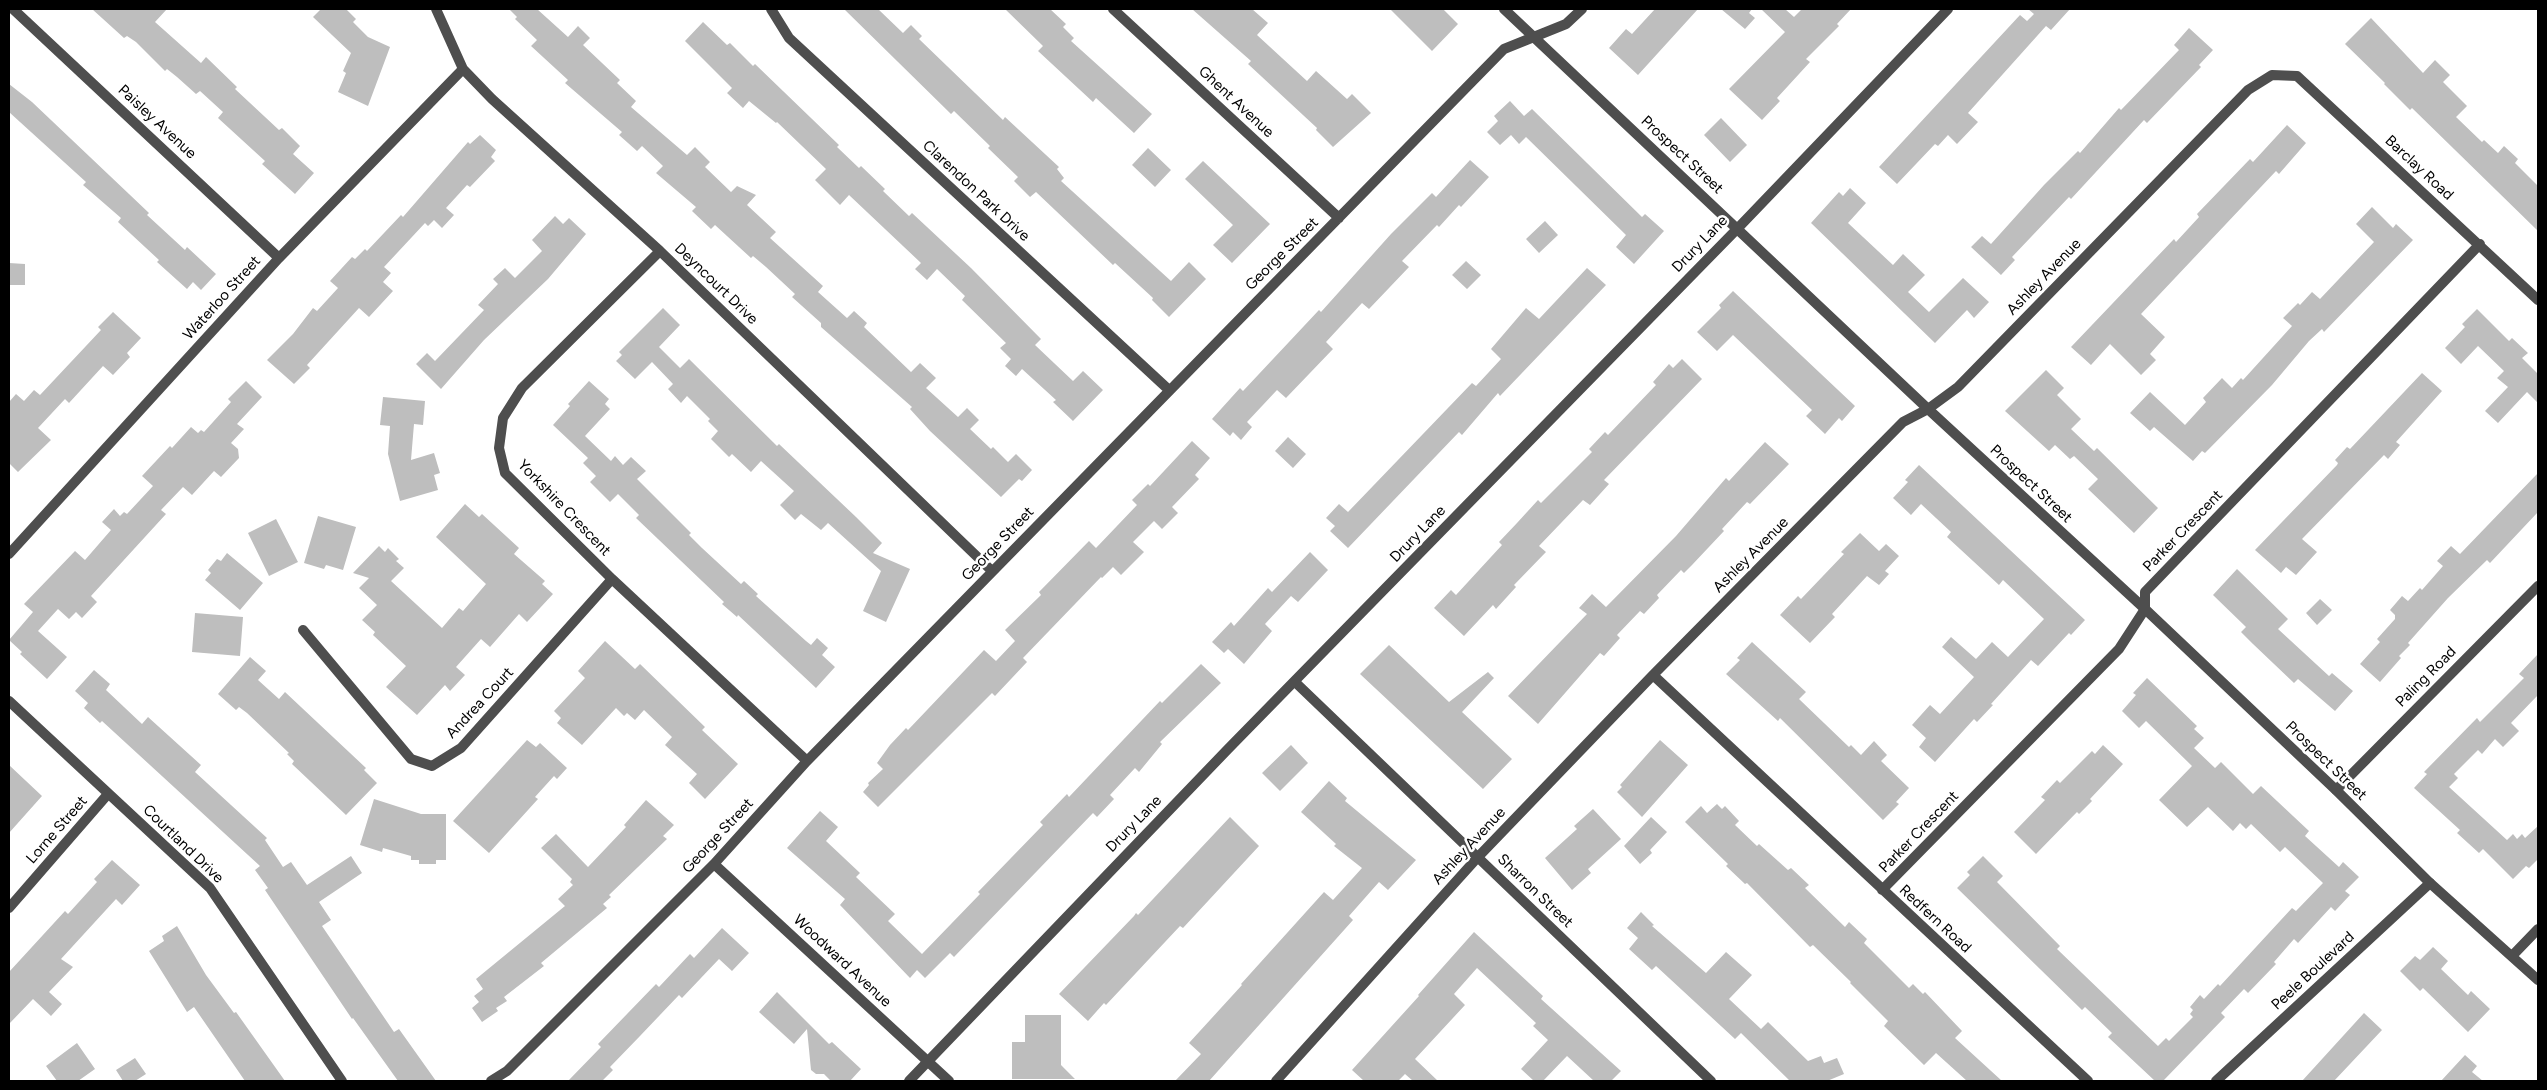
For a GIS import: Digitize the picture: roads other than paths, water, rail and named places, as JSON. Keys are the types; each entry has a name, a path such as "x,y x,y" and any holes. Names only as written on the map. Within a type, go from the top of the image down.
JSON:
{"street":[{"name":"Paisley Avenue","path":"13,9 279,258"},
{"name":"Deyncourt Drive","path":"436,9 463,69 492,99 660,251 992,571"},
{"name":"Clarendon Park Drive","path":"771,9 788,38 1169,390"},
{"name":"Ghent Avenue","path":"1113,9 1339,218"},
{"name":"Prospect Street","path":"1504,9 2336,790 2430,883 2538,980"},
{"name":"George Street","path":"491,1081 507,1071 714,864 806,761 1504,49 1566,24 1582,9"},
{"name":"Drury Lane","path":"909,1081 1228,749 1738,228 1948,9"},
{"name":"Waterloo Street","path":"9,554 279,258 463,69"},
{"name":"Barclay Road","path":"2272,75 2297,76 2480,244 2538,300"},
{"name":"Ashley Avenue","path":"1276,1081 1478,857 1652,675 1903,422 1928,409 1958,387 2248,90 2272,75"},
{"name":"Parker Crescent","path":"1882,890 2119,649 2144,609 2146,592 2480,244"},
{"name":"Yorkshire Crescent","path":"660,251 522,388 503,418 499,448 505,473 612,579 806,761"},
{"name":"Andrea Court","path":"303,630 411,759 432,766 461,748 612,579"},
{"name":"Paling Road","path":"2336,790 2538,586"},
{"name":"Redfern Road","path":"1652,675 2088,1081"},
{"name":"Sharron Street","path":"1294,682 1711,1081"},
{"name":"Courtland Drive","path":"9,701 210,888 342,1081"},
{"name":"Lorne Street","path":"9,908 108,794"},
{"name":"Woodward Avenue","path":"714,864 949,1081"},
{"name":"Peele Boulevard","path":"2216,1081 2430,883"},
{"path":"2512,956 2538,929"}]}
